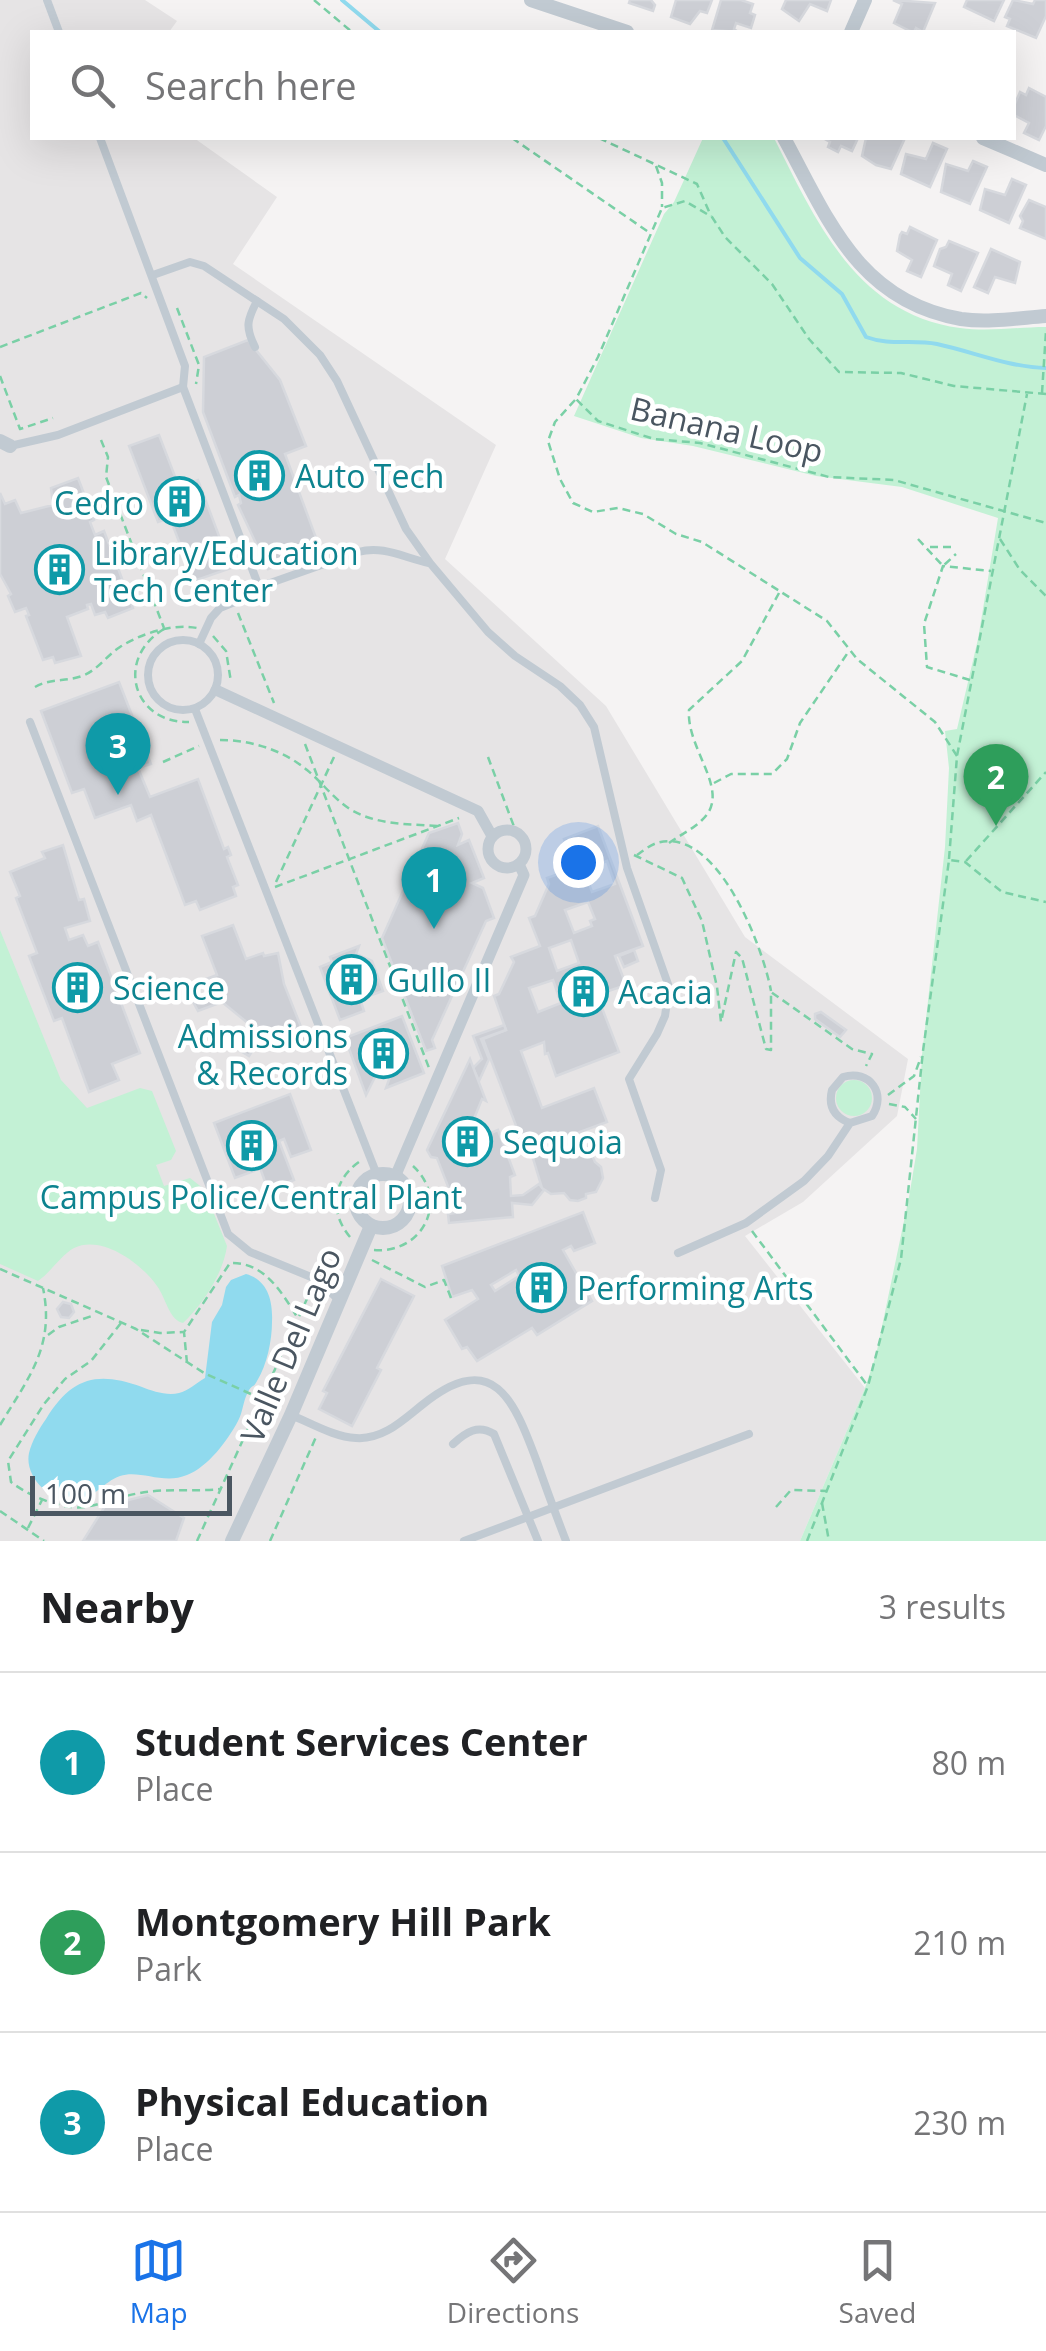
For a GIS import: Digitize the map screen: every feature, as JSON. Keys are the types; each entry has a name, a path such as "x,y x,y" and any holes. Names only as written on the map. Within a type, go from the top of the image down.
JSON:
{"street":[{"path":"531,0 621,30"},
{"path":"852,30 866,0"},
{"path":"785,140 843,246 870,276 903,300 964,319 1046,316"},
{"path":"988,140 1046,166"},
{"path":"222,692 478,811 492,836"},
{"path":"504,830 516,832 526,848 519,864 507,869 490,860 492,836 504,830"},
{"path":"394,1177 524,876 519,864"},
{"path":"377,1175 394,1177 402,1181 410,1196 408,1213 396,1225 371,1226 358,1212 357,1194 368,1179 377,1175"},
{"name":"Valle Del Lago","path":"232,1541 291,1416 371,1226"}],"lane":[{"path":"47,0 58,30"},
{"path":"101,140 185,366 183,387 259,587"},
{"path":"153,275 190,262 204,266 303,336 328,368 406,529 430,564 488,632 580,705 594,727 623,850 669,986 658,1034 629,1079 661,1170 655,1198"},
{"path":"255,346 246,329 257,302"},
{"path":"5,444 36,442 183,387"},
{"path":"199,644 220,608 259,587 372,548 430,564"},
{"path":"187,640 199,644 208,650 218,669 222,692 195,709 170,708 152,692 148,667 162,646 187,640"},
{"path":"195,709 377,1175"},
{"path":"30,722 228,1234 250,1252 316,1279 339,1300"},
{"path":"678,1253 746,1223 804,1181 828,1156 850,1123 872,1116 878,1102 874,1086 860,1076 836,1082 830,1098 835,1114 850,1123"},
{"path":"291,1416 342,1436 370,1438 398,1424 448,1386 483,1381 507,1396 518,1410 566,1541"},
{"path":"454,1444 476,1429 485,1428 494,1434 538,1541"},
{"path":"464,1541 749,1434"}],"path":[{"path":"314,0 350,30"},
{"path":"515,140 651,234"},
{"path":"603,140 697,184 725,237 772,284 808,338 839,372 901,373 954,386 1044,394 1046,331"},
{"path":"656,164 662,183 662,208 685,202 712,217"},
{"name":"Banana Loop","path":"662,208 598,358 576,399 598,421 654,439 700,443 829,477 894,480 1046,522"},
{"path":"0,347 141,293 147,298"},
{"path":"0,376 20,429 53,418"},
{"path":"806,1541 868,1386 900,1259 949,860 957,756 1027,393"},
{"path":"576,399 555,422 548,442 573,503 594,512 618,508 643,514 676,534 702,542 827,621 850,650 935,722 957,756"},
{"path":"101,440 108,457 106,477 164,629"},
{"path":"999,537 1020,570 1046,596"},
{"path":"918,539 944,566 992,571"},
{"path":"929,548 952,547"},
{"path":"956,554 944,566 924,624 928,668 972,680"},
{"path":"669,842 703,820 714,806 712,784 690,738 689,710 742,661 780,592"},
{"path":"234,602 280,720"},
{"path":"35,687 43,682 82,676 122,646 178,626 205,630 226,651 231,665 222,692"},
{"path":"164,629 152,636 137,659 136,686 150,710 162,718 174,722 200,720"},
{"path":"712,784 730,774 772,774 786,759 800,722 850,650"},
{"path":"299,729 434,1084"},
{"path":"163,762 208,742 236,740 274,750 308,770 353,811 371,818 437,826"},
{"path":"338,747 274,888 478,811"},
{"path":"488,757 516,832"},
{"path":"964,862 1046,772"},
{"path":"623,850 682,878 702,921 721,1022 736,952 742,958 770,1051 771,992 767,969 718,867 700,852 669,842 658,843 636,856"},
{"path":"949,860 964,862 1002,892 1046,902"},
{"path":"771,992 852,1049 872,1054 860,1076"},
{"path":"878,1102 914,1076 923,1051"},
{"path":"878,1102 905,1107 916,1119"},
{"path":"356,1242 342,1227 336,1198 348,1171 370,1157"},
{"path":"402,1159 424,1178 431,1197 429,1217 412,1241 394,1249 374,1250 370,1259 425,1287 444,1280 451,1298"},
{"path":"746,1223 868,1386"},
{"path":"187,1362 184,1332 226,1266 235,1262 266,1274 298,1318"},
{"path":"0,1269 136,1329 204,1373 262,1399"},
{"path":"0,1424 29,1377 46,1336 48,1313 43,1287"},
{"path":"197,1541 311,1290"},
{"path":"46,1336 98,1313"},
{"path":"121,1323 91,1361 65,1378 8,1461 11,1482 43,1499 72,1507 142,1492 220,1489"},
{"path":"136,1329 184,1332"},
{"path":"270,1541 316,1436"},
{"path":"776,1507 791,1490 827,1491"},
{"path":"28,1528 43,1499"},
{"path":"822,1502 830,1541"},
{"path":"0,1511 44,1541"}],"shaded area":[{"path":"0,0 145,0 177,21 170,30 30,30 30,140 197,140 277,197 233,264 496,445 445,559 606,706 745,937 908,1059 897,1116 803,1202 745,1236 865,1388 800,1541 0,1541"}],"green space":[{"path":"702,140 775,140 806,201 844,259 893,304 924,319 960,328 1046,327 1046,1541 800,1541 876,1355 909,1197 917,1149 922,1055 945,847 949,768 945,731 957,729 978,639 998,518 902,487 816,476 693,446 641,438 574,416 664,214 674,202"},
{"path":"0,930 61,1080 87,1108 140,1088 152,1091 176,1151 171,1160 156,1165 164,1186 190,1178 204,1189 227,1246 211,1288 183,1323 171,1313 150,1277 109,1248 74,1248 38,1281 0,1264"},
{"path":"854,1080 867,1085 872,1098 867,1111 854,1116 841,1111 836,1098 841,1085"}],"water":[{"path":"246,1274 264,1286 270,1299 270,1344 264,1368 246,1395 238,1421 210,1459 178,1478 120,1476 75,1501 57,1498 41,1487 31,1471 29,1453 41,1427 66,1394 87,1381 99,1379 126,1382 160,1393 186,1391 205,1378 212,1322 226,1287 231,1280"}],"building":[{"path":"651,0 655,5 653,11 629,3"},
{"path":"676,0 712,0 707,13 700,11 690,24 671,17"},
{"path":"721,0 753,4 751,28 736,23 735,30 712,30"},
{"path":"786,0 831,0 827,11 810,4 799,21 782,9"},
{"path":"893,0 935,3 924,30 908,30 894,23 902,4"},
{"path":"967,0 1004,0 994,21 964,7"},
{"path":"1013,0 1033,4 1035,0 1046,0 1046,16 1036,38 1007,26 1010,19 1005,17"},
{"path":"1029,88 1046,97 1046,126 1039,140 1024,133 1029,123 1016,116 1020,92 1026,95"},
{"path":"826,140 857,140 852,151 841,146 838,152 828,147 830,142"},
{"path":"866,140 904,140 891,169 862,156"},
{"path":"933,143 947,149 930,187 901,174 906,154 926,159"},
{"path":"973,161 987,167 970,204 941,192 946,164 968,171"},
{"path":"1012,179 1026,185 1009,223 980,210 985,189 1005,195"},
{"path":"1029,200 1046,207 1046,239 1020,228 1020,216"},
{"path":"910,227 937,240 921,277 907,271 912,260 897,251 900,235 907,234"},
{"path":"949,241 978,253 961,291 948,285 952,274 934,266 940,249"},
{"path":"991,249 1020,262 1015,283 995,277 988,293 974,287"},
{"name":"Auto Tech","path":"248,340 280,380 306,446 285,454 319,546 268,569 238,505 239,495 235,497 203,412 204,357"},
{"name":"Cedro","path":"159,435 179,487 198,480 231,568 194,581 170,518 158,522 129,446"},
{"name":"Library/Education Tech Center","path":"78,478 94,520 90,522 95,535 104,531 133,608 108,618 105,612 95,615 91,604 67,617 81,656 55,663 53,657 43,660 26,608 15,612 0,574 0,493 5,504 15,500 21,513 53,505 51,488"},
{"path":"119,682 151,764 138,768 150,797 198,779 224,849 228,847 231,855 227,857 238,885 233,887 236,896 200,910 196,901 185,905 151,815 137,821 131,805 95,818 84,789 72,793 41,711"},
{"path":"458,823 462,834 458,845 469,840 484,878 472,883 483,888 494,918 486,921 432,1040 435,1048 426,1051 382,938 429,833"},
{"name":"Acacia","path":"598,826 643,946 615,956 626,985 597,995 619,1052 556,1076 548,1053 545,1054 544,1042 521,1051 542,1108 594,1088 607,1122 526,1152 483,1039 506,1030 494,996 499,994 514,962 511,957 540,946 529,918 535,916 549,884 547,878 575,868 564,839","holes":["607,861 615,884 592,892 584,870","588,902 595,919 590,921 592,926 574,933 565,910","571,940 579,963 557,971 549,948","553,980 561,1003 538,1012 529,988"]},
{"name":"Science","path":"63,845 79,900 84,899 90,921 65,928 69,940 83,935 88,946 98,942 140,1053 112,1064 119,1080 89,1092 62,1018 54,1021 29,956 37,953 10,872 45,858 42,852"},
{"path":"233,925 246,959 278,953 284,984 307,1042 289,1049 285,1038 281,1039 282,1045 264,1046 263,1035 249,1056 234,1047 249,1024 222,1002 198,1011 191,998 211,993 206,979 217,975 202,936"},
{"name":"Gullo II","path":"359,946 356,954 372,961 383,991 360,999 364,1011 340,1020 320,967 332,962 330,957"},
{"path":"634,950 638,961 624,967 619,956"},
{"path":"821,1012 846,1030 840,1037 815,1019 815,1014"},
{"name":"Admissions & Records","path":"402,1016 424,1073 386,1088 391,1074 382,1077 379,1069 366,1095 345,1038"},
{"path":"504,1025 506,1030 481,1039 489,1059 479,1081 473,1068 482,1059 473,1036"},
{"name":"Sequoia","path":"470,1059 486,1101 482,1099 471,1126 476,1139 498,1130 515,1175 510,1177 511,1196 523,1195 539,1184 544,1190 532,1205 512,1203 513,1217 449,1223 448,1214 462,1212 462,1207 456,1207 437,1158 427,1150"},
{"name":"Campus Police/Central Plant","path":"290,1094 311,1150 291,1157 284,1139 279,1141 294,1180 268,1190 254,1151 247,1153 254,1171 235,1178 214,1123"},
{"path":"572,1135 584,1149 588,1147 603,1178 596,1192 578,1201 542,1188 532,1155 567,1142 566,1137"},
{"name":"Performing Arts","path":"583,1212 595,1243 574,1251 571,1246 563,1250 592,1301 537,1335 532,1328 477,1361 467,1347 462,1349 445,1320 478,1299 472,1290 452,1297 442,1266","holes":["516,1270 519,1276 495,1291 491,1285"]},
{"path":"381,1279 414,1296 352,1426 319,1409 327,1393 323,1391"},
{"path":"63,1302 71,1304 74,1312 69,1318 61,1317 57,1309"},
{"path":"148,1495 184,1518 176,1541 83,1541 105,1506"}],"waterway":[{"path":"342,0 378,30"},
{"path":"724,140 800,258 842,294 866,337 937,344 1046,368"}],"place":[{"name":"Auto Tech","path":"260,475"},
{"name":"Cedro","path":"179,502"},
{"name":"Library/Education Tech Center","path":"59,570"},
{"name":"Physical Education","path":"118,795"},
{"name":"Montgomery Hill Park","path":"996,826"},
{"name":"Student Services Center","path":"434,929"},
{"name":"Gullo II","path":"352,979"},
{"name":"Science","path":"78,987"},
{"name":"Acacia","path":"583,991"},
{"name":"Admissions & Records","path":"383,1053"},
{"name":"Sequoia","path":"468,1141"},
{"name":"Campus Police/Central Plant","path":"251,1146"},
{"name":"Performing Arts","path":"542,1287"}]}
